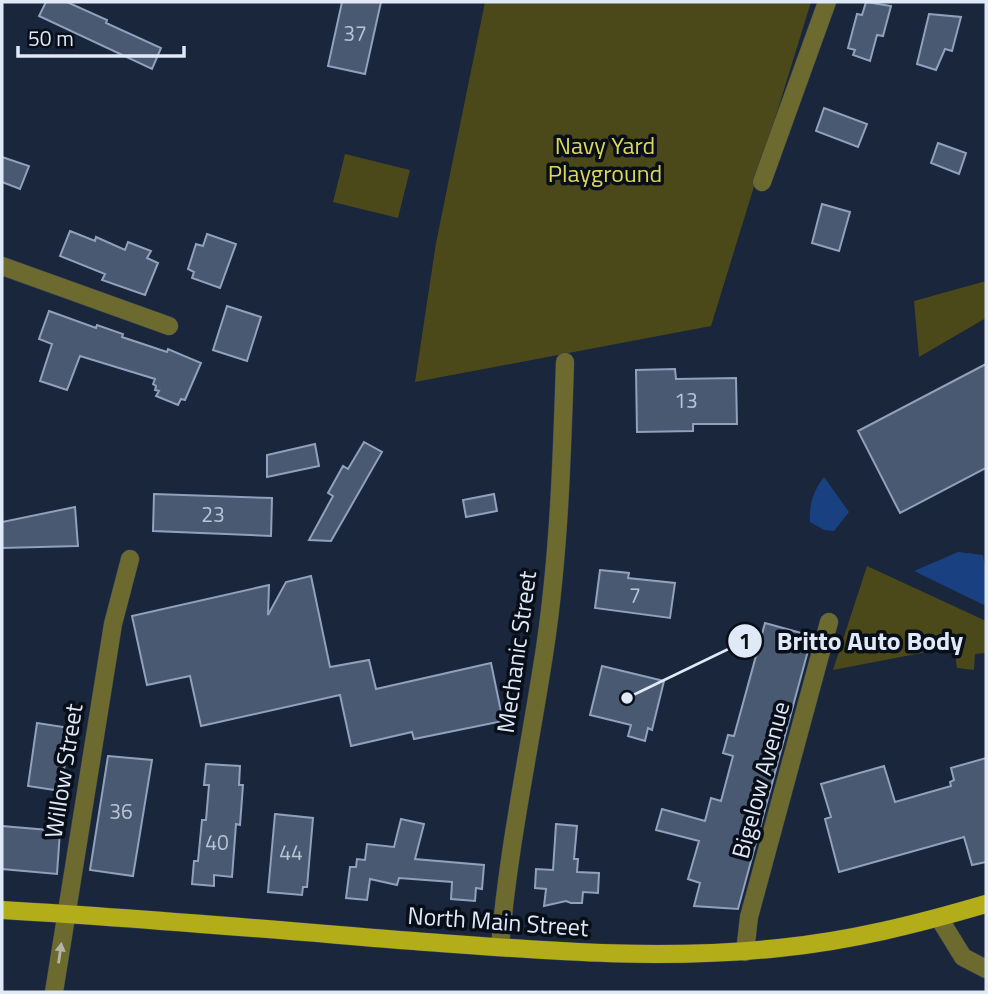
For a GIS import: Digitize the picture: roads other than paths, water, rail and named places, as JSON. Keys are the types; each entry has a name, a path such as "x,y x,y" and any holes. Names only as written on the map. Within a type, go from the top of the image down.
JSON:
{"main road":[{"name":"North Main Street","path":"2,909 500,947 651,955 745,951 846,939 939,918 986,904"}],"street":[{"path":"762,182 827,2"},
{"path":"2,266 169,326"},
{"name":"Mechanic Street","path":"500,947 509,865 551,602 565,362"},
{"name":"Willow Street","path":"54,992 113,624 130,559"},
{"name":"Bigelow Avenue","path":"745,951 749,917 829,622"},
{"path":"939,918 963,957 986,969"}],"water":[{"path":"824,477 849,512 834,531 824,530 810,522 812,498"},
{"path":"958,552 983,555 986,606 914,571"}],"place":[{"name":"Britto Auto Body","path":"627,698"}],"park label":[{"name":"Navy Yard Playground","path":"605,160"}]}
